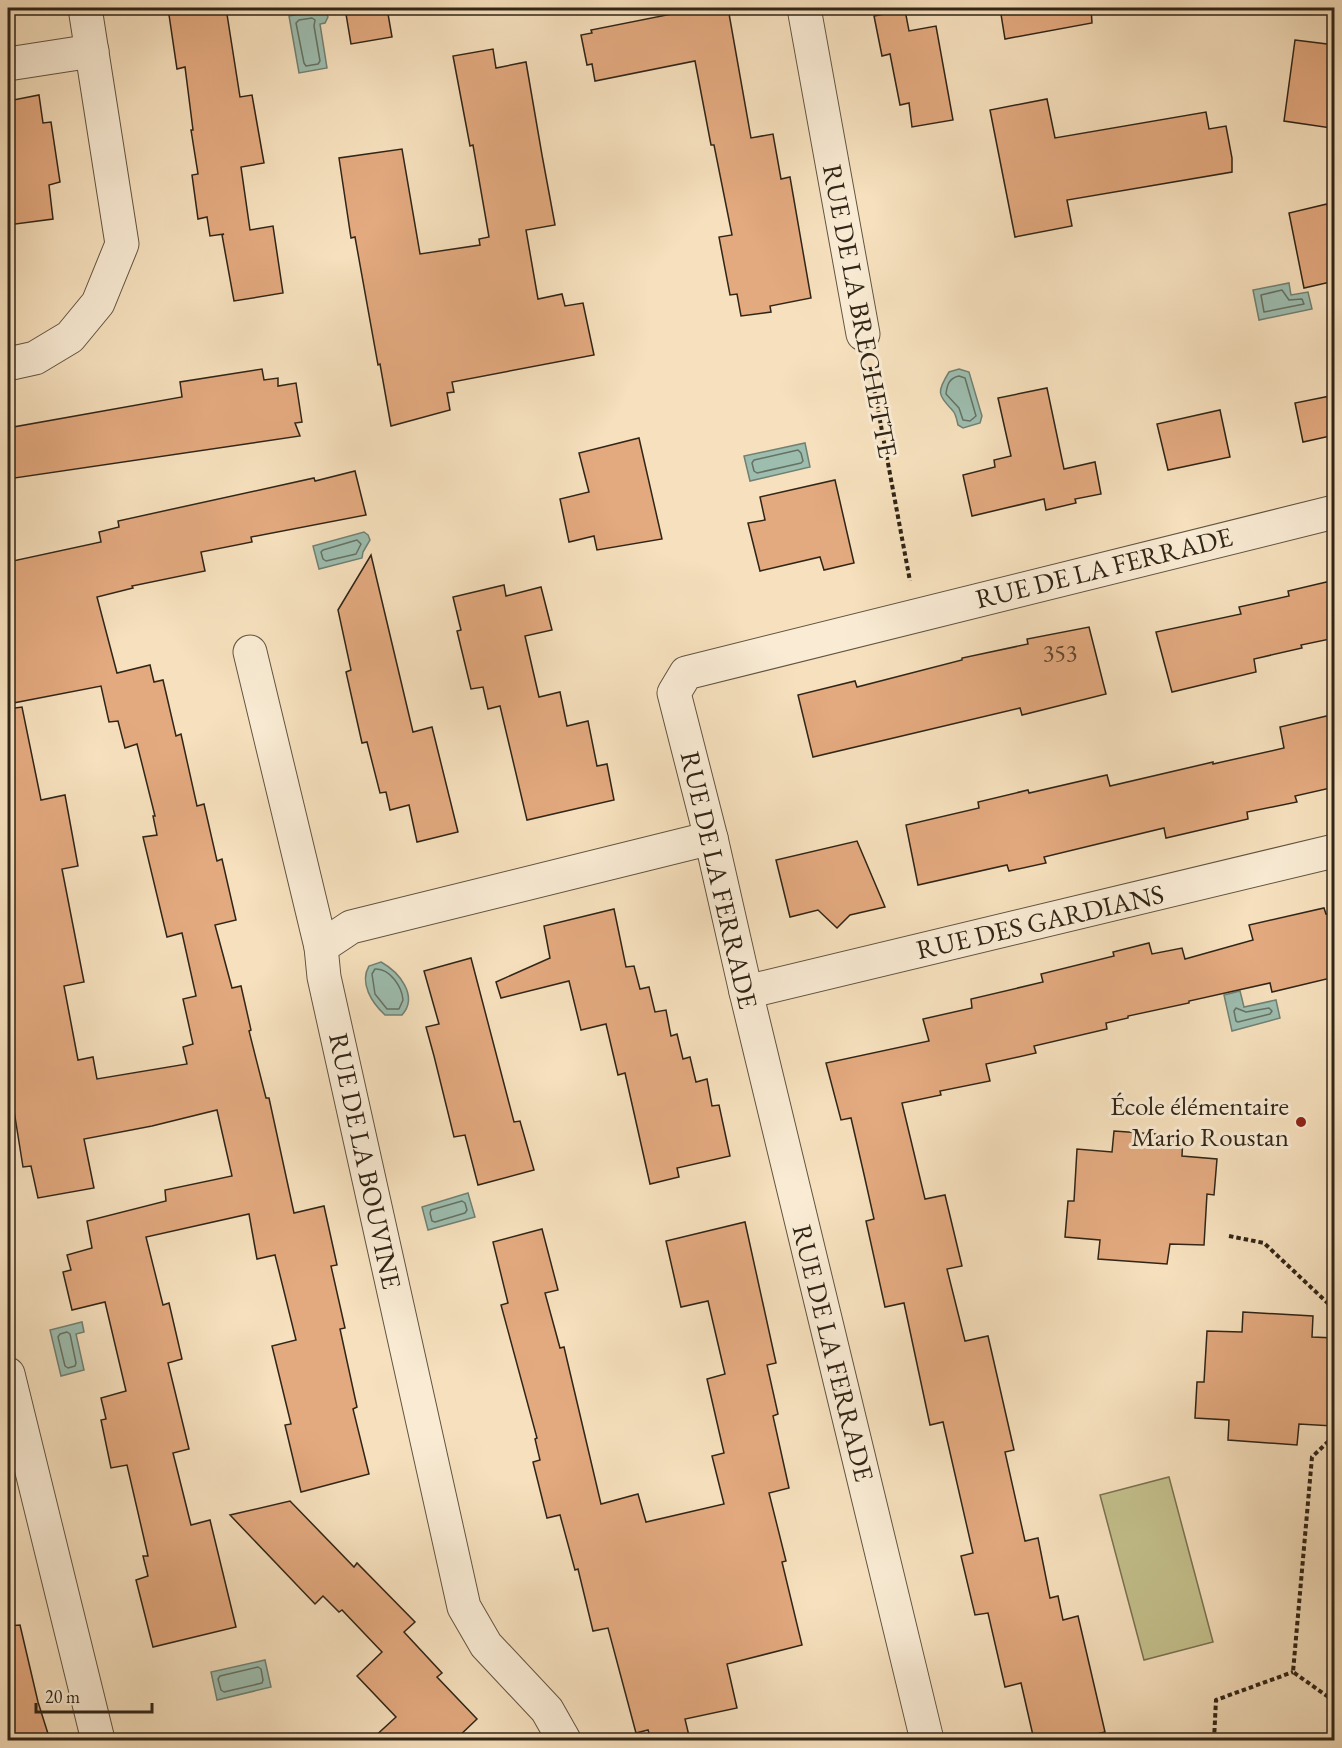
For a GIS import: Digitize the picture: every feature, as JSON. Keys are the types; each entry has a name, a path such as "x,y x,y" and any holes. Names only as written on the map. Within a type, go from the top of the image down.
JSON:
{"street":[{"path":"8,364 35,358 70,337 98,303 122,244 85,8"},
{"name":"RUE DE LA BRECHETTE","path":"804,8 863,334"},
{"path":"8,64 92,51"},
{"name":"RUE DE LA FERRADE","path":"927,1740 746,992 711,838 674,693 686,672 1335,512"},
{"name":"RUE DE LA BOUVINE","path":"250,652 321,947 324,977 464,1607 486,1645 547,1710 564,1740"},
{"path":"321,947 351,927 711,838"},
{"name":"RUE DES GARDIANS","path":"746,992 1335,852"},
{"path":"10,1392 98,1740"}],"path":[{"name":"RUE DE LA BRECHETTE","path":"863,334 917,614"},
{"path":"1229,1236 1264,1243 1335,1309"},
{"path":"1293,1672 1312,1457 1335,1436"},
{"path":"1293,1672 1335,1701"},
{"path":"1214,1740 1216,1700 1293,1672"}],"shaded area":[{"path":"1169,1477 1213,1642 1144,1660 1100,1495"}],"water":[{"path":"321,10 326,12 328,17 325,23 320,24 327,68 299,73 289,16"},
{"path":"1289,283 1291,295 1308,292 1312,309 1259,320 1253,290"},
{"path":"959,369 969,372 982,416 980,423 963,428 958,425 955,414 944,401 941,393 942,385 949,372"},
{"path":"805,443 810,467 750,481 744,456"},
{"path":"364,532 370,540 362,558 319,569 313,546"},
{"path":"381,962 388,966 405,985 408,1000 407,1008 402,1015 385,1015 368,992 366,972 369,966"},
{"path":"1240,991 1244,1007 1276,1000 1280,1018 1232,1031 1224,995"},
{"path":"468,1193 475,1217 428,1230 422,1207"},
{"path":"82,1322 84,1332 76,1334 84,1370 61,1376 50,1330"},
{"path":"265,1660 271,1687 217,1700 211,1672"}],"building":[{"path":"168,8 226,8 240,97 252,95 264,163 241,167 250,230 273,226 283,293 234,301 222,235 224,234 210,236 207,217 198,219 192,175 198,174 185,67 177,69"},
{"path":"345,8 387,8 392,37 351,44"},
{"path":"686,8 728,8 751,138 773,134 781,179 790,177 811,298 770,306 771,312 741,316 737,294 730,295 719,237 732,235 714,145 711,145 695,61 595,81 592,64 587,65 581,35 592,33 591,30 687,11"},
{"path":"1000,8 1091,8 1092,23 1005,39"},
{"path":"905,10 909,31 936,26 953,120 912,127 909,103 900,105 890,54 882,56 874,16"},
{"path":"1295,40 1335,45 1335,100 1331,128 1284,121"},
{"path":"493,49 496,68 526,62 555,225 526,230 538,299 562,294 565,306 583,303 594,355 452,382 454,392 447,393 450,410 391,426 355,237 351,238 339,158 402,149 420,254 480,245 479,239 489,237 473,145 470,146 453,56"},
{"path":"39,95 43,123 51,122 60,182 49,185 53,219 8,225 8,101"},
{"path":"1047,99 1055,138 1206,112 1209,129 1226,126 1232,158 1232,172 1067,200 1072,226 1015,237 990,110"},
{"path":"1327,204 1335,237 1335,281 1304,288 1289,213"},
{"path":"262,369 264,380 278,378 278,386 296,383 302,422 295,423 300,436 8,479 8,428 182,397 180,382"},
{"path":"1047,388 1064,469 1095,462 1101,494 1075,499 1076,503 1046,510 1044,499 972,516 963,475 995,467 994,460 1011,456 998,398"},
{"path":"1335,395 1335,435 1303,442 1295,403"},
{"path":"1220,410 1230,457 1168,470 1157,424"},
{"path":"639,438 662,539 597,550 594,536 569,542 560,499 589,492 579,453"},
{"path":"355,471 366,515 251,537 252,542 201,552 205,571 132,586 133,588 97,597 117,673 150,665 154,682 163,680 176,736 181,734 197,806 204,804 217,861 222,859 236,920 215,925 232,988 241,986 251,1030 249,1031 266,1098 269,1098 294,1213 324,1206 337,1265 331,1266 345,1328 340,1329 357,1407 353,1409 369,1474 301,1492 285,1425 291,1424 272,1346 296,1340 275,1255 257,1259 249,1214 146,1237 163,1305 169,1303 182,1359 168,1363 189,1449 173,1453 191,1525 210,1520 236,1627 153,1647 136,1580 148,1576 143,1556 148,1556 127,1465 111,1468 101,1420 106,1419 101,1398 126,1391 105,1302 72,1310 63,1272 71,1270 67,1255 92,1248 87,1221 166,1201 165,1190 232,1176 217,1110 84,1139 94,1188 38,1198 31,1166 23,1167 11,1092 8,1092 8,709 22,707 41,800 65,795 78,866 62,869 84,982 64,986 78,1060 93,1057 97,1079 187,1064 183,1047 193,1044 183,999 196,996 182,933 167,937 143,837 157,835 153,816 155,816 137,744 125,748 118,721 109,722 101,686 8,704 8,562 101,542 99,532 119,527 118,521"},
{"path":"835,480 854,563 824,570 820,557 760,571 748,523 765,520 760,497"},
{"path":"371,555 413,732 432,727 458,832 417,842 409,805 390,810 386,792 380,793 367,742 362,743 346,672 351,670 338,610"},
{"path":"1335,580 1335,638 1254,659 1256,672 1172,692 1156,632 1241,614 1239,607 1289,596 1288,591"},
{"path":"504,585 506,596 541,587 552,630 525,636 539,697 560,692 567,726 588,721 597,766 607,764 614,800 527,820 500,706 488,709 483,687 471,689 457,631 461,630 453,597"},
{"path":"1089,627 1106,694 1022,715 1020,708 813,757 798,695 855,681 857,687 962,660 962,658 1028,644 1027,639"},
{"path":"1335,714 1335,787 1295,796 1297,802 1247,812 1248,819 1166,838 1164,828 1044,857 1046,863 1009,871 1007,865 918,885 906,825 979,808 978,802 1028,790 1029,793 1107,775 1110,786 1284,748 1280,727"},
{"path":"857,841 885,907 850,915 837,928 818,910 790,917 776,860"},
{"path":"1324,908 1326,914 1335,912 1335,977 1272,992 1270,983 1128,1016 1128,1018 1106,1023 1107,1029 1034,1046 1036,1053 986,1064 990,1081 940,1091 941,1095 902,1103 925,1199 945,1195 962,1266 947,1269 965,1341 988,1336 1014,1450 1005,1452 1025,1541 1038,1538 1050,1598 1058,1596 1063,1620 1078,1616 1105,1732 1070,1740 1034,1740 1021,1683 1005,1687 988,1613 975,1615 961,1556 973,1553 943,1422 930,1425 904,1303 885,1307 866,1221 874,1219 851,1118 841,1120 826,1063 929,1041 923,1019 972,1008 971,999 1043,982 1041,974 1114,956 1113,952 1149,943 1152,954 1182,948 1185,959 1253,940 1249,925"},
{"path":"614,909 626,967 634,966 640,989 649,987 655,1012 666,1010 671,1036 677,1034 683,1059 690,1057 696,1082 707,1079 712,1106 719,1105 730,1156 677,1168 679,1177 650,1184 625,1073 618,1075 606,1024 581,1030 569,981 501,998 496,982 550,958 544,926"},
{"path":"471,958 514,1122 520,1121 534,1170 478,1185 465,1135 454,1137 426,1027 439,1024 424,971"},
{"path":"1114,1131 1183,1136 1182,1156 1217,1159 1214,1195 1207,1194 1204,1245 1170,1244 1167,1264 1098,1259 1100,1240 1065,1237 1068,1201 1074,1201 1077,1149 1112,1152"},
{"path":"745,1222 776,1363 767,1365 778,1414 773,1416 789,1488 769,1493 786,1561 782,1562 802,1645 727,1664 737,1708 685,1719 690,1740 651,1740 648,1730 636,1733 608,1628 593,1631 578,1569 575,1570 560,1515 547,1518 533,1462 540,1460 535,1439 537,1438 501,1305 508,1303 493,1242 542,1229 558,1290 545,1293 560,1348 564,1347 601,1504 638,1494 646,1522 724,1504 712,1456 724,1453 707,1379 725,1374 708,1301 681,1307 666,1241"},
{"path":"1243,1312 1313,1316 1312,1337 1335,1338 1333,1426 1299,1424 1297,1445 1228,1440 1229,1420 1195,1418 1197,1382 1204,1382 1207,1331 1242,1332"},
{"path":"290,1501 354,1567 357,1563 415,1622 404,1632 442,1673 437,1677 477,1719 455,1740 371,1740 396,1717 357,1676 382,1652 342,1610 339,1612 323,1596 315,1604 230,1515"},
{"path":"20,1625 38,1702 50,1740 19,1740 8,1735 8,1626"}],"place":[{"name":"École élémentaire Mario Roustan","path":"1301,1122"}]}
